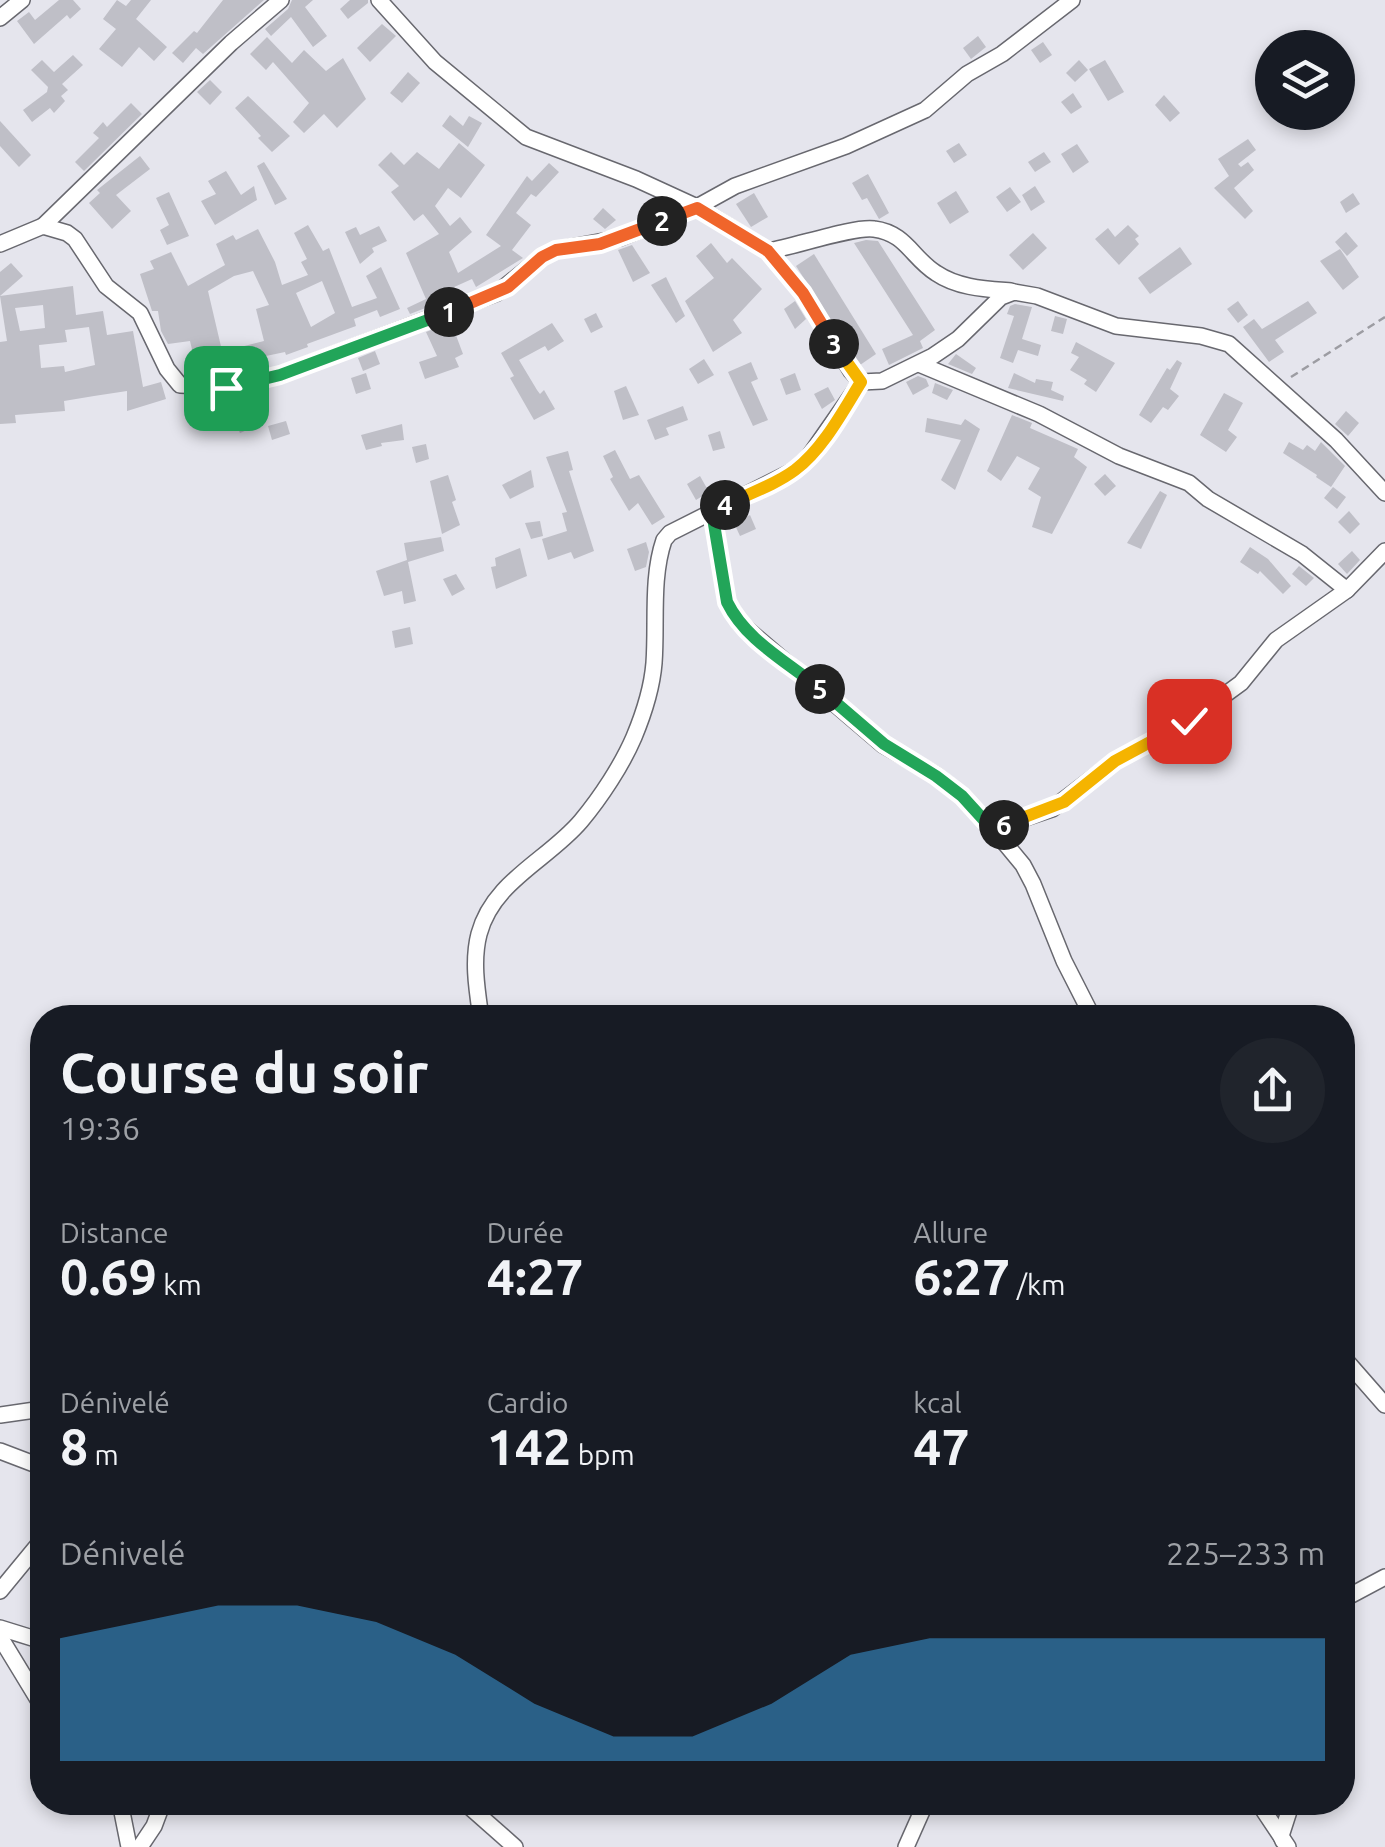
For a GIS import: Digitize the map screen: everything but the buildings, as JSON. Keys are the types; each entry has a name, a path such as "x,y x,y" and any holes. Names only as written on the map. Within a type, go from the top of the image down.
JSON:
{"street":[{"path":"0,18 22,0"},
{"path":"0,244 44,226 230,43 281,0"},
{"path":"380,0 436,62 526,137 697,208 768,251 803,293 850,371 861,382 882,380 919,364 958,339 1001,297 1014,292"},
{"path":"44,226 67,232 75,239 106,286 140,314 167,369 180,385 226,388 280,375 497,293 556,250 610,241 697,208 735,186 846,146 925,110 967,74 1002,54 1072,0"},
{"path":"768,251 872,228 902,238 934,272 971,287 1037,296 1116,326 1230,344 1336,440 1385,493"},
{"path":"919,364 1038,414 1119,456 1189,483 1208,499 1302,554 1347,590"},
{"path":"480,1005 476,950 488,912 518,876 581,821 633,740 649,696 661,549 670,533 795,470 808,458 861,382"},
{"path":"712,512 727,602 740,623 884,744 962,796 992,829 1023,865 1086,1005"},
{"path":"992,829 1052,810 1115,761 1189,721 1242,682 1276,640 1347,590 1385,551"},
{"path":"1355,1371 1385,1405"},
{"path":"0,1415 30,1411"},
{"path":"0,1451 30,1462"},
{"path":"0,1591 30,1555"},
{"path":"1355,1593 1385,1577"},
{"path":"0,1628 30,1637"},
{"path":"0,1638 30,1687"},
{"path":"123,1815 130,1847"},
{"path":"140,1847 158,1815"},
{"path":"479,1815 515,1847"},
{"path":"907,1847 921,1815"},
{"path":"1267,1815 1285,1843"},
{"path":"1285,1843 1290,1815"}],"path":[{"path":"1277,385 1385,317"}],"route":[{"path":"226,388 280,375 497,293 556,250 600,244 697,208 768,251 791,276 850,371 861,382 808,458 795,470 712,512 727,602 740,623 884,744 962,796 992,829 1052,810 1115,761 1189,721"}]}
